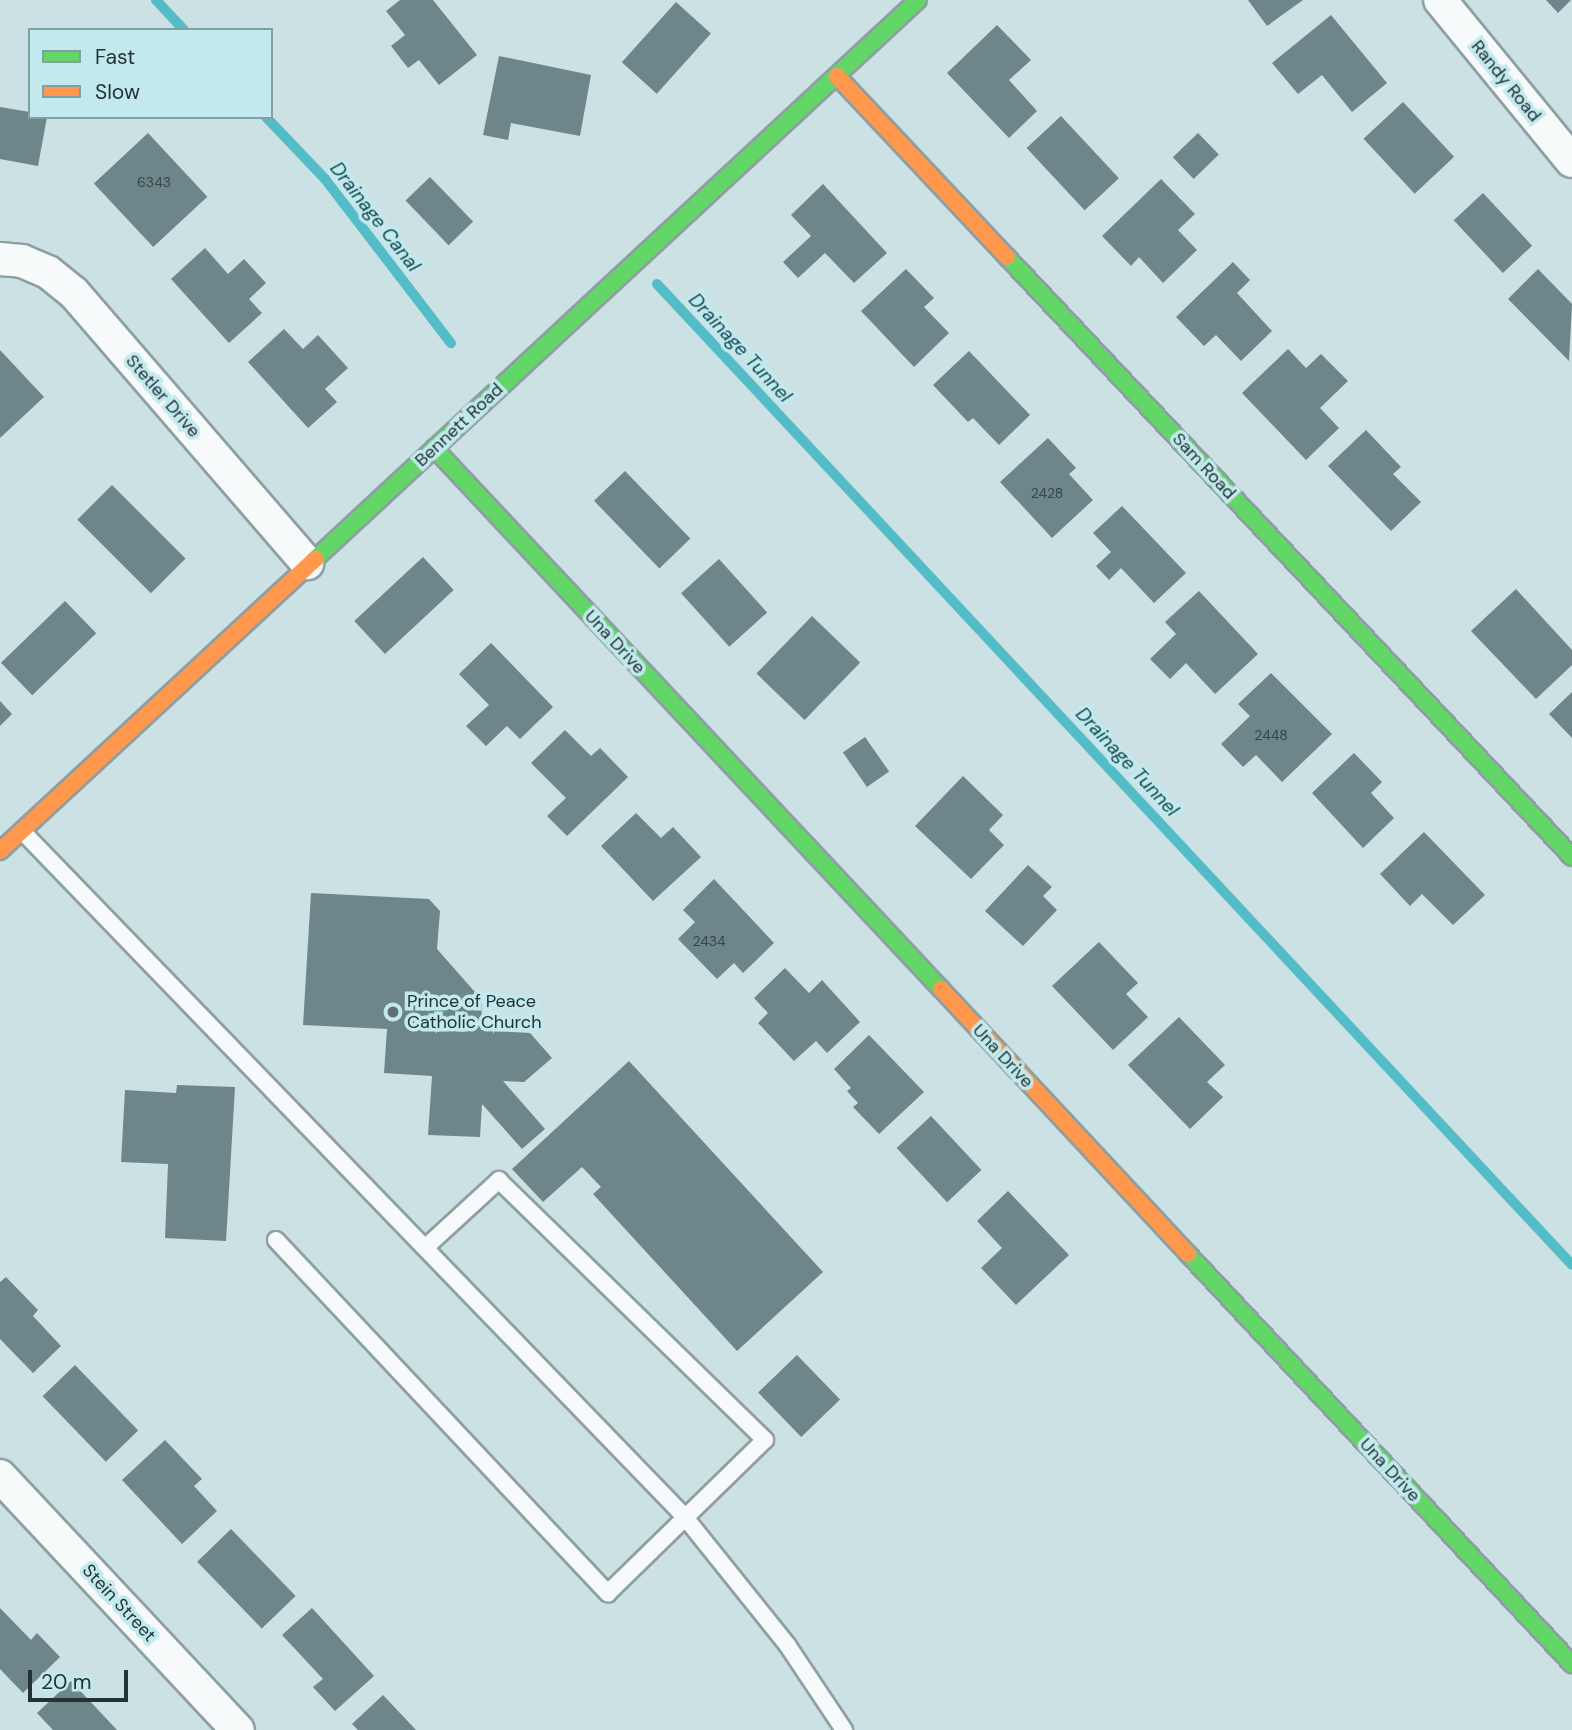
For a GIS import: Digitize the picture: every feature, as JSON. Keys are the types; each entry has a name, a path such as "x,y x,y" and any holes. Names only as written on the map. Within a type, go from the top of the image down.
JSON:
{"street":[{"name":"Bennett Road","path":"0,851 307,563 918,0"},
{"name":"Randy Road","path":"1440,0 1572,161"},
{"name":"Sam Road","path":"837,76 1572,857"},
{"name":"Stetler Drive","path":"0,259 22,261 48,272 74,293 307,563"},
{"name":"Una Drive","path":"434,448 1572,1664"},
{"name":"Stein Street","path":"0,1476 238,1730"}],"lane":[{"path":"22,831 684,1516 788,1646 844,1730"},
{"path":"276,1240 608,1593 684,1516 765,1440 499,1180 426,1247"}],"building":[{"path":"400,0 433,0 477,55 439,85 419,60 408,68 391,46 405,35 386,11"},
{"path":"1248,0 1303,0 1267,26"},
{"path":"1546,0 1571,0 1558,13"},
{"path":"676,2 711,33 657,94 622,62"},
{"path":"1331,15 1387,83 1352,112 1322,75 1298,94 1272,63"},
{"path":"997,25 1031,60 1009,80 1037,111 1009,138 947,73"},
{"path":"499,56 591,75 580,136 511,123 508,140 483,135"},
{"path":"1403,102 1454,157 1415,194 1364,139"},
{"path":"0,107 28,112 28,119 47,119 38,166 0,159"},
{"path":"1061,116 1119,178 1085,210 1027,148"},
{"path":"148,133 207,197 153,247 94,183"},
{"path":"1198,133 1219,155 1194,179 1173,157"},
{"path":"430,177 473,222 449,245 406,201"},
{"path":"1161,179 1195,214 1178,230 1197,250 1163,283 1139,257 1131,266 1102,236"},
{"path":"823,184 887,253 854,283 825,253 798,278 783,262 811,236 791,215"},
{"path":"1483,193 1532,246 1503,273 1454,220"},
{"path":"205,248 228,274 244,259 266,283 249,299 262,313 229,343 171,279"},
{"path":"1233,262 1250,280 1237,293 1272,331 1241,361 1216,335 1204,346 1176,317"},
{"path":"906,269 934,298 924,307 949,333 914,367 861,311"},
{"path":"1538,269 1572,304 1569,361 1508,299"},
{"path":"284,329 303,349 318,335 348,368 325,389 337,402 308,428 248,362"},
{"path":"1288,349 1306,368 1321,354 1348,381 1320,408 1339,428 1306,460 1242,393"},
{"path":"0,350 44,397 0,438"},
{"path":"969,351 1030,415 999,445 973,418 968,422 933,385"},
{"path":"1366,430 1401,467 1393,474 1421,502 1391,531 1328,466"},
{"path":"1048,438 1076,468 1069,474 1093,500 1052,538 1000,482"},
{"path":"625,471 690,539 659,568 594,501"},
{"path":"112,485 186,559 151,593 77,520"},
{"path":"1122,506 1186,573 1154,603 1121,568 1109,580 1096,566 1111,552 1093,533"},
{"path":"423,557 454,590 385,654 354,621"},
{"path":"719,559 767,613 729,647 681,593"},
{"path":"1516,589 1572,650 1572,665 1536,699 1471,631"},
{"path":"1199,591 1258,654 1215,694 1186,663 1170,679 1150,659 1176,634 1165,622"},
{"path":"65,601 96,633 32,695 1,663"},
{"path":"812,616 860,663 805,720 756,674"},
{"path":"491,643 553,707 520,739 507,726 486,746 466,726 489,705 459,674"},
{"path":"1271,673 1332,734 1282,782 1256,755 1243,767 1221,744 1250,716 1238,704"},
{"path":"1572,692 1572,738 1549,714"},
{"path":"0,701 12,714 0,726"},
{"path":"565,730 591,756 600,748 628,777 567,836 547,816 566,798 531,763"},
{"path":"865,737 889,771 867,787 843,752"},
{"path":"1354,753 1382,782 1371,793 1394,818 1363,848 1312,793"},
{"path":"963,776 1003,815 989,830 1004,845 971,879 915,826"},
{"path":"636,813 661,838 673,827 701,857 653,901 601,846"},
{"path":"1424,832 1485,895 1453,925 1422,894 1410,906 1380,874"},
{"path":"1028,865 1052,887 1043,896 1057,910 1023,946 985,911"},
{"path":"714,879 774,943 743,973 734,963 717,979 678,939 695,922 683,910"},
{"name":"Prince of Peace Catholic Church","path":"311,893 429,899 440,911 437,949 482,1000 481,1030 530,1033 552,1058 524,1082 503,1081 545,1129 522,1149 482,1104 480,1137 428,1135 432,1076 384,1073 387,1029 303,1025"},
{"path":"1099,942 1138,983 1126,994 1148,1017 1113,1050 1052,986"},
{"path":"785,968 809,993 822,980 860,1022 827,1053 816,1041 794,1061 758,1023 768,1013 754,998"},
{"path":"1179,1017 1225,1065 1207,1082 1223,1097 1190,1129 1128,1065"},
{"path":"869,1035 924,1092 879,1134 853,1107 858,1103 847,1091 851,1088 834,1069"},
{"path":"629,1061 823,1272 737,1351 593,1194 601,1187 582,1167 543,1202 512,1169"},
{"path":"177,1085 235,1087 226,1241 165,1238 168,1164 121,1162 125,1090 176,1093"},
{"path":"931,1116 981,1170 947,1202 897,1148"},
{"path":"1008,1191 1069,1255 1016,1305 981,1268 1002,1248 977,1221"},
{"path":"6,1277 38,1310 33,1316 61,1346 33,1373 0,1339 0,1282"},
{"path":"797,1355 840,1400 801,1437 758,1393"},
{"path":"75,1365 138,1430 106,1462 43,1396"},
{"path":"165,1440 202,1479 194,1486 217,1511 182,1544 122,1480"},
{"path":"231,1529 296,1596 262,1629 197,1562"},
{"path":"0,1608 31,1640 37,1633 60,1657 23,1693 0,1669"},
{"path":"312,1608 374,1676 335,1711 313,1687 323,1679 282,1635"},
{"path":"71,1681 117,1730 53,1730 37,1713"},
{"path":"383,1695 416,1730 358,1730 352,1724"}],"waterway":[{"name":"Drainage Canal","path":"156,0 182,28"},
{"name":"Drainage Canal","path":"268,119 325,179 451,343"},
{"name":"Drainage Tunnel","path":"657,284 1572,1265"}],"traffic: fast":[{"path":"315,559 918,0"},
{"path":"1007,257 1572,857"},
{"path":"434,448 941,989"},
{"path":"1188,1254 1572,1664"}],"traffic: slow":[{"path":"837,76 1007,257"},
{"path":"0,851 315,559"},
{"path":"941,989 1188,1254"}],"place":[{"name":"Prince of Peace Catholic Church","path":"393,1012"}]}
